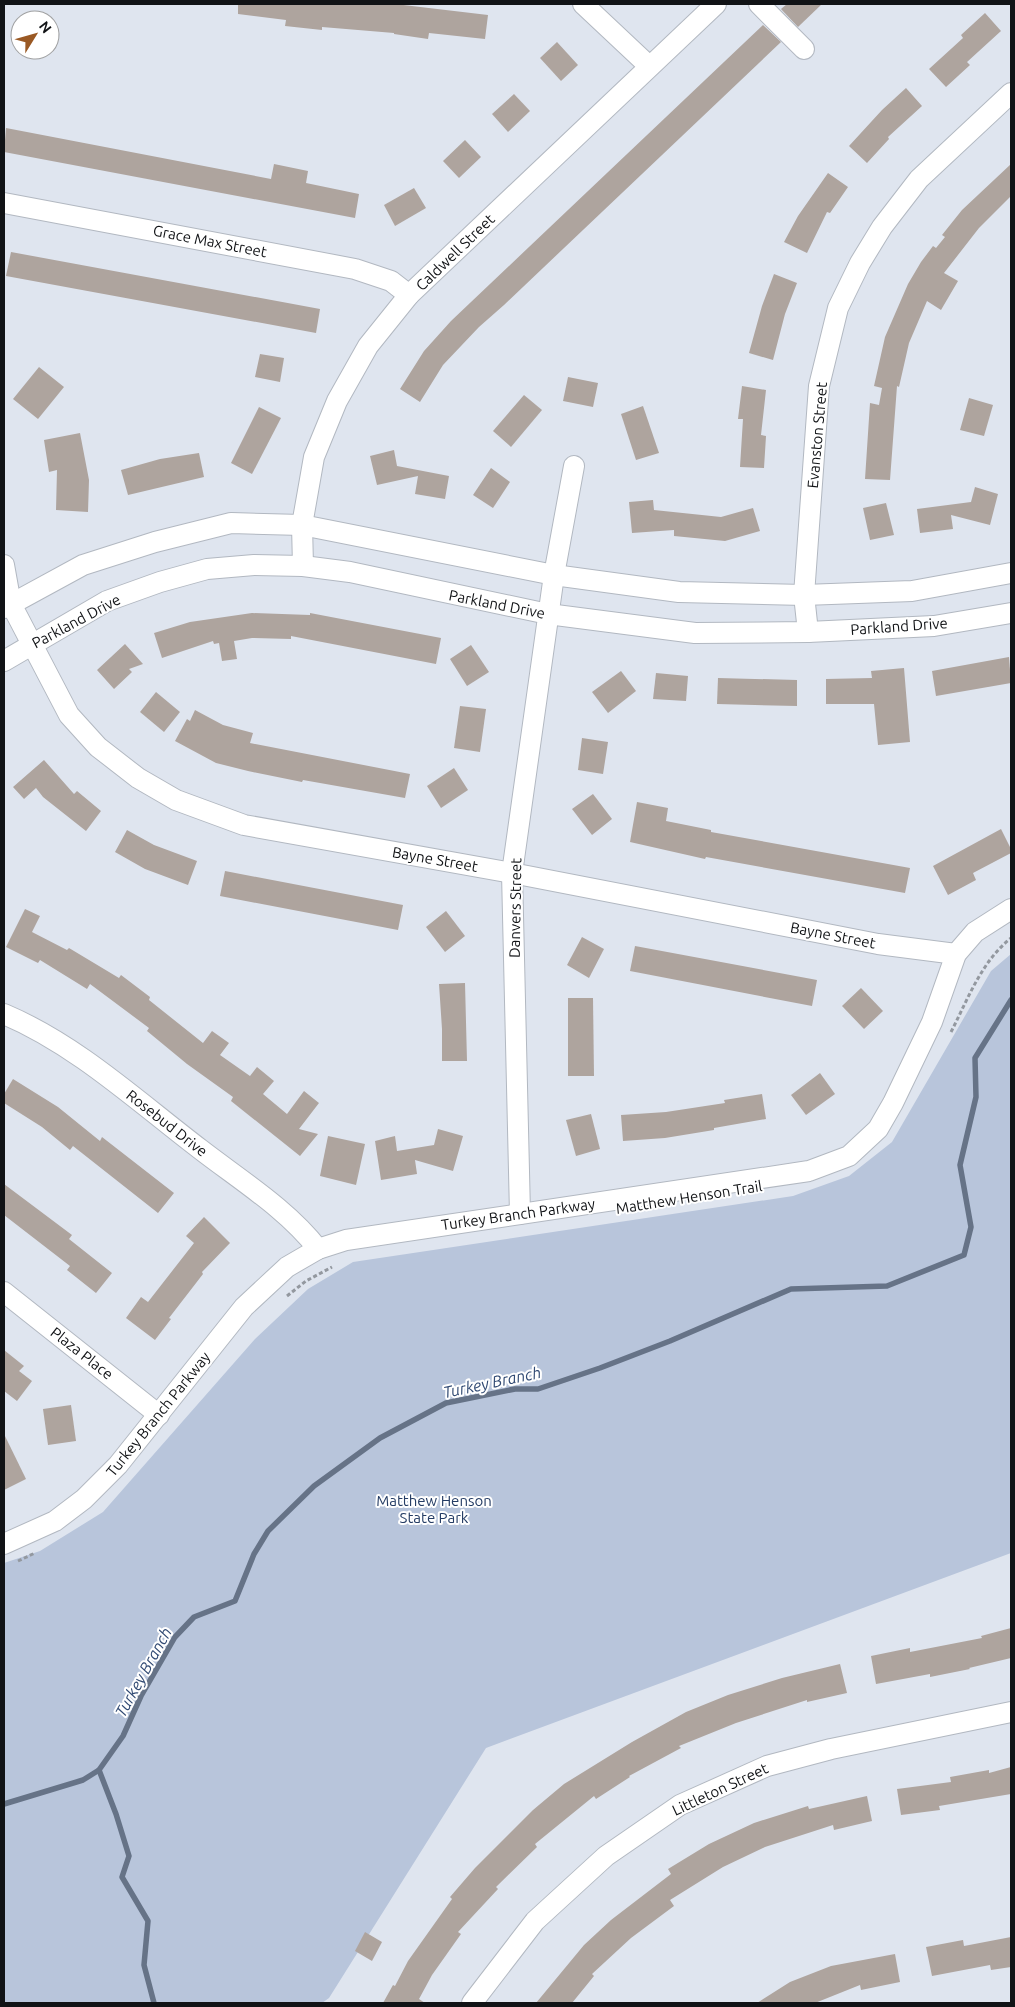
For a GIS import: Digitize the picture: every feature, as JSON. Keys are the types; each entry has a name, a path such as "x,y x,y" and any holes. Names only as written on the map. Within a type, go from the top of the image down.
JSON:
{"street":[{"path":"583,4 649,66"},
{"name":"Caldwell Street","path":"303,566 302,525 314,457 337,402 368,346 410,295 716,4"},
{"path":"759,4 804,49"},
{"name":"Evanston Street","path":"808,632 804,595 819,386 838,308 860,263 882,227 919,180 1011,93"},
{"name":"Grace Max Street","path":"4,203 355,269 391,281 410,295"},
{"name":"Danvers Street","path":"520,1214 512,874 548,614 574,466"},
{"path":"7,606 83,565 155,542 232,524 302,525 554,575 679,592 804,595 912,591 1011,573"},
{"name":"Bayne Street","path":"4,565 7,606 32,645 69,715 98,747 138,778 176,800 244,825 878,944 956,954"},
{"name":"Parkland Drive","path":"4,661 108,601 160,582 207,569 254,565 303,566 350,572 548,614 695,633 808,632 934,626 1011,613"},
{"name":"Turkey Branch Parkway","path":"4,1544 55,1521 84,1499 118,1466 244,1307 287,1267 318,1249 346,1240 809,1172 849,1156 878,1129 893,1103 932,1022 956,954 976,932 1011,910"},
{"name":"Rosebud Drive","path":"4,1014 30,1025 79,1056 265,1198 304,1230 318,1249"},
{"name":"Plaza Place","path":"4,1292 159,1415"},
{"name":"Littleton Street","path":"472,2003 535,1921 606,1856 680,1805 767,1766 831,1749 1011,1712"}],"path":[{"path":"950,1033 982,971 992,956 1011,938"},
{"path":"282,1301 306,1282 341,1264"},
{"path":"11,1564 42,1550"}],"green space":[{"name":"Matthew Henson State Park","path":"1011,954 1011,1553 486,1748 329,1998 322,2003 4,2003 4,1563 40,1551 103,1512 255,1339 308,1289 353,1262 793,1196 849,1176 892,1142 991,971"}],"building":[{"path":"238,4 395,4 488,15 485,39 429,33 428,39 394,33 322,27 322,30 285,26 286,20 238,14"},
{"path":"787,4 822,4 798,27 781,9"},
{"path":"985,13 1001,31 967,62 970,65 946,87 929,69 963,38 961,35"},
{"path":"763,25 781,42 479,327 443,365 420,402 400,389 424,351 451,321"},
{"path":"557,42 578,65 561,81 540,58"},
{"path":"906,88 922,106 888,137 889,139 867,163 849,146 882,110"},
{"path":"514,94 530,111 508,132 492,114"},
{"path":"6,128 271,179 274,164 308,171 306,183 359,194 355,218 4,152"},
{"path":"465,140 481,157 459,178 443,161"},
{"path":"1011,164 1011,196 979,228 944,273 958,281 941,310 927,301 909,343 899,387 897,386 890,480 865,479 870,403 879,405 882,388 874,386 885,337 908,284 921,262 933,246 936,248 945,237 942,235 962,210"},
{"path":"828,173 848,187 830,213 827,212 807,253 784,242 798,216"},
{"path":"414,188 426,208 395,226 384,205"},
{"path":"11,252 320,309 316,333 6,276"},
{"path":"774,274 797,283 785,314 773,360 749,353 762,306"},
{"path":"260,354 284,358 280,382 255,377"},
{"path":"39,367 64,387 38,419 13,399"},
{"path":"568,377 598,383 593,407 563,401"},
{"path":"742,386 766,390 761,435 766,436 764,468 740,467 743,419 738,419"},
{"path":"524,395 542,410 511,447 493,431"},
{"path":"969,398 993,405 984,436 960,430"},
{"path":"643,406 659,453 636,460 621,414"},
{"path":"259,407 281,418 252,474 231,463"},
{"path":"80,433 89,480 88,512 56,510 57,470 49,472 44,440"},
{"path":"394,450 397,466 449,476 445,499 415,494 418,476 377,485 370,456"},
{"path":"199,453 204,477 128,495 121,470 160,459"},
{"path":"491,468 510,482 493,508 473,495"},
{"path":"975,487 998,494 990,525 951,515 953,529 920,533 917,509 971,502"},
{"path":"653,500 654,510 721,517 753,508 760,531 725,541 674,536 674,530 632,533 629,502"},
{"path":"886,503 894,535 870,540 863,508"},
{"path":"252,613 310,615 310,613 441,638 436,664 291,636 291,639 252,638 234,641 237,659 222,661 219,643 214,644 213,641 162,658 154,633 190,622"},
{"path":"125,644 143,664 129,669 132,672 114,689 97,670"},
{"path":"471,645 489,672 467,686 450,659"},
{"path":"1009,657 1011,683 936,696 932,671"},
{"path":"904,668 910,742 878,745 874,704 826,704 826,679 872,678 871,671"},
{"path":"621,671 636,691 608,713 592,692"},
{"path":"656,673 688,676 686,701 653,699"},
{"path":"718,678 797,680 797,706 717,704"},
{"path":"156,692 180,712 164,732 140,712"},
{"path":"460,706 486,709 480,752 454,748"},
{"path":"195,710 223,725 253,733 250,743 410,774 405,798 303,780 302,782 216,763 175,741 187,719 190,721"},
{"path":"582,738 608,742 603,774 578,770"},
{"path":"44,760 74,794 77,791 101,811 86,831 43,797 36,788 24,799 13,787"},
{"path":"454,768 468,790 441,808 427,786"},
{"path":"593,794 612,819 592,835 572,809"},
{"path":"637,802 668,808 666,821 711,830 711,832 910,868 905,893 706,857 705,859 630,842"},
{"path":"1001,829 1011,849 1011,853 973,873 976,880 948,895 933,866"},
{"path":"127,830 154,845 197,861 188,885 145,869 115,852"},
{"path":"225,871 403,905 398,930 220,896"},
{"path":"25,909 40,916 32,932 67,950 69,948 119,978 121,975 150,997 149,1000 203,1043 212,1031 229,1043 220,1055 250,1076 257,1067 274,1081 263,1094 287,1114 304,1091 319,1103 299,1129 318,1134 300,1156 231,1101 233,1097 187,1064 147,1031 149,1028 90,984 87,989 40,960 38,963 6,947"},
{"path":"446,911 465,936 445,952 426,927"},
{"path":"582,937 604,949 589,978 567,965"},
{"path":"635,946 817,980 812,1006 630,971"},
{"path":"465,983 467,1061 442,1061 439,984"},
{"path":"861,988 883,1011 864,1029 842,1006"},
{"path":"568,998 593,998 594,1076 568,1076"},
{"path":"820,1073 835,1094 806,1115 791,1095"},
{"path":"13,1079 58,1107 100,1141 102,1137 174,1193 158,1213 73,1146 70,1150 42,1127 4,1103 4,1094"},
{"path":"762,1094 766,1119 665,1138 623,1141 621,1115 666,1112 725,1103 724,1100"},
{"path":"591,1114 600,1149 576,1156 566,1120"},
{"path":"438,1129 463,1136 453,1171 415,1160 417,1174 381,1180 375,1141 395,1136 397,1151 434,1145"},
{"path":"328,1136 365,1144 356,1185 320,1176"},
{"path":"4,1184 72,1235 69,1239 112,1273 96,1293 67,1270 70,1266 4,1215"},
{"path":"204,1217 230,1243 202,1272 203,1274 169,1318 171,1319 155,1340 126,1318 141,1297 148,1302 194,1243 186,1236"},
{"path":"4,1350 24,1366 19,1371 32,1381 17,1401 4,1391"},
{"path":"71,1405 76,1441 48,1445 43,1409"},
{"path":"4,1434 26,1479 4,1490"},
{"path":"1011,1628 1011,1658 930,1677 930,1674 876,1684 871,1656 910,1648 910,1652 982,1638 981,1636"},
{"path":"840,1664 847,1693 807,1702 807,1700 736,1723 679,1746 681,1748 629,1776 596,1799 594,1796 535,1844 537,1847 496,1887 498,1889 458,1932 461,1934 432,1975 419,1999 425,2003 383,2003 393,1985 395,1986 408,1961 452,1899 450,1897 475,1868 533,1810 564,1784 632,1742 686,1712 728,1695 782,1678"},
{"path":"1011,1767 1011,1794 939,1806 940,1810 901,1815 897,1789 951,1782 950,1777 989,1770 989,1773"},
{"path":"867,1796 872,1821 834,1830 833,1825 765,1847 723,1867 670,1900 674,1906 631,1938 592,1974 594,1976 572,2003 536,2003 584,1945 611,1920 671,1874 668,1869 709,1844 754,1823 808,1806 809,1809"},
{"path":"365,1932 382,1942 372,1961 355,1951"},
{"path":"1011,1937 1011,1967 991,1970 990,1965 932,1976 926,1947 963,1940 964,1946"},
{"path":"895,1954 900,1982 861,1990 860,1985 815,2003 757,2003 790,1982 831,1966"}],"waterway":[{"name":"Turkey Branch","path":"4,1804 83,1780 99,1770 123,1736 141,1696 175,1637 194,1617 235,1601 254,1554 268,1531 314,1486 380,1438 446,1403 515,1389 538,1389 670,1341 791,1289 887,1286 964,1255 971,1227 960,1165 976,1097 975,1058 1011,1000"},
{"path":"99,1770 116,1814 129,1856 122,1877 148,1921 144,1965 154,2003"}]}
